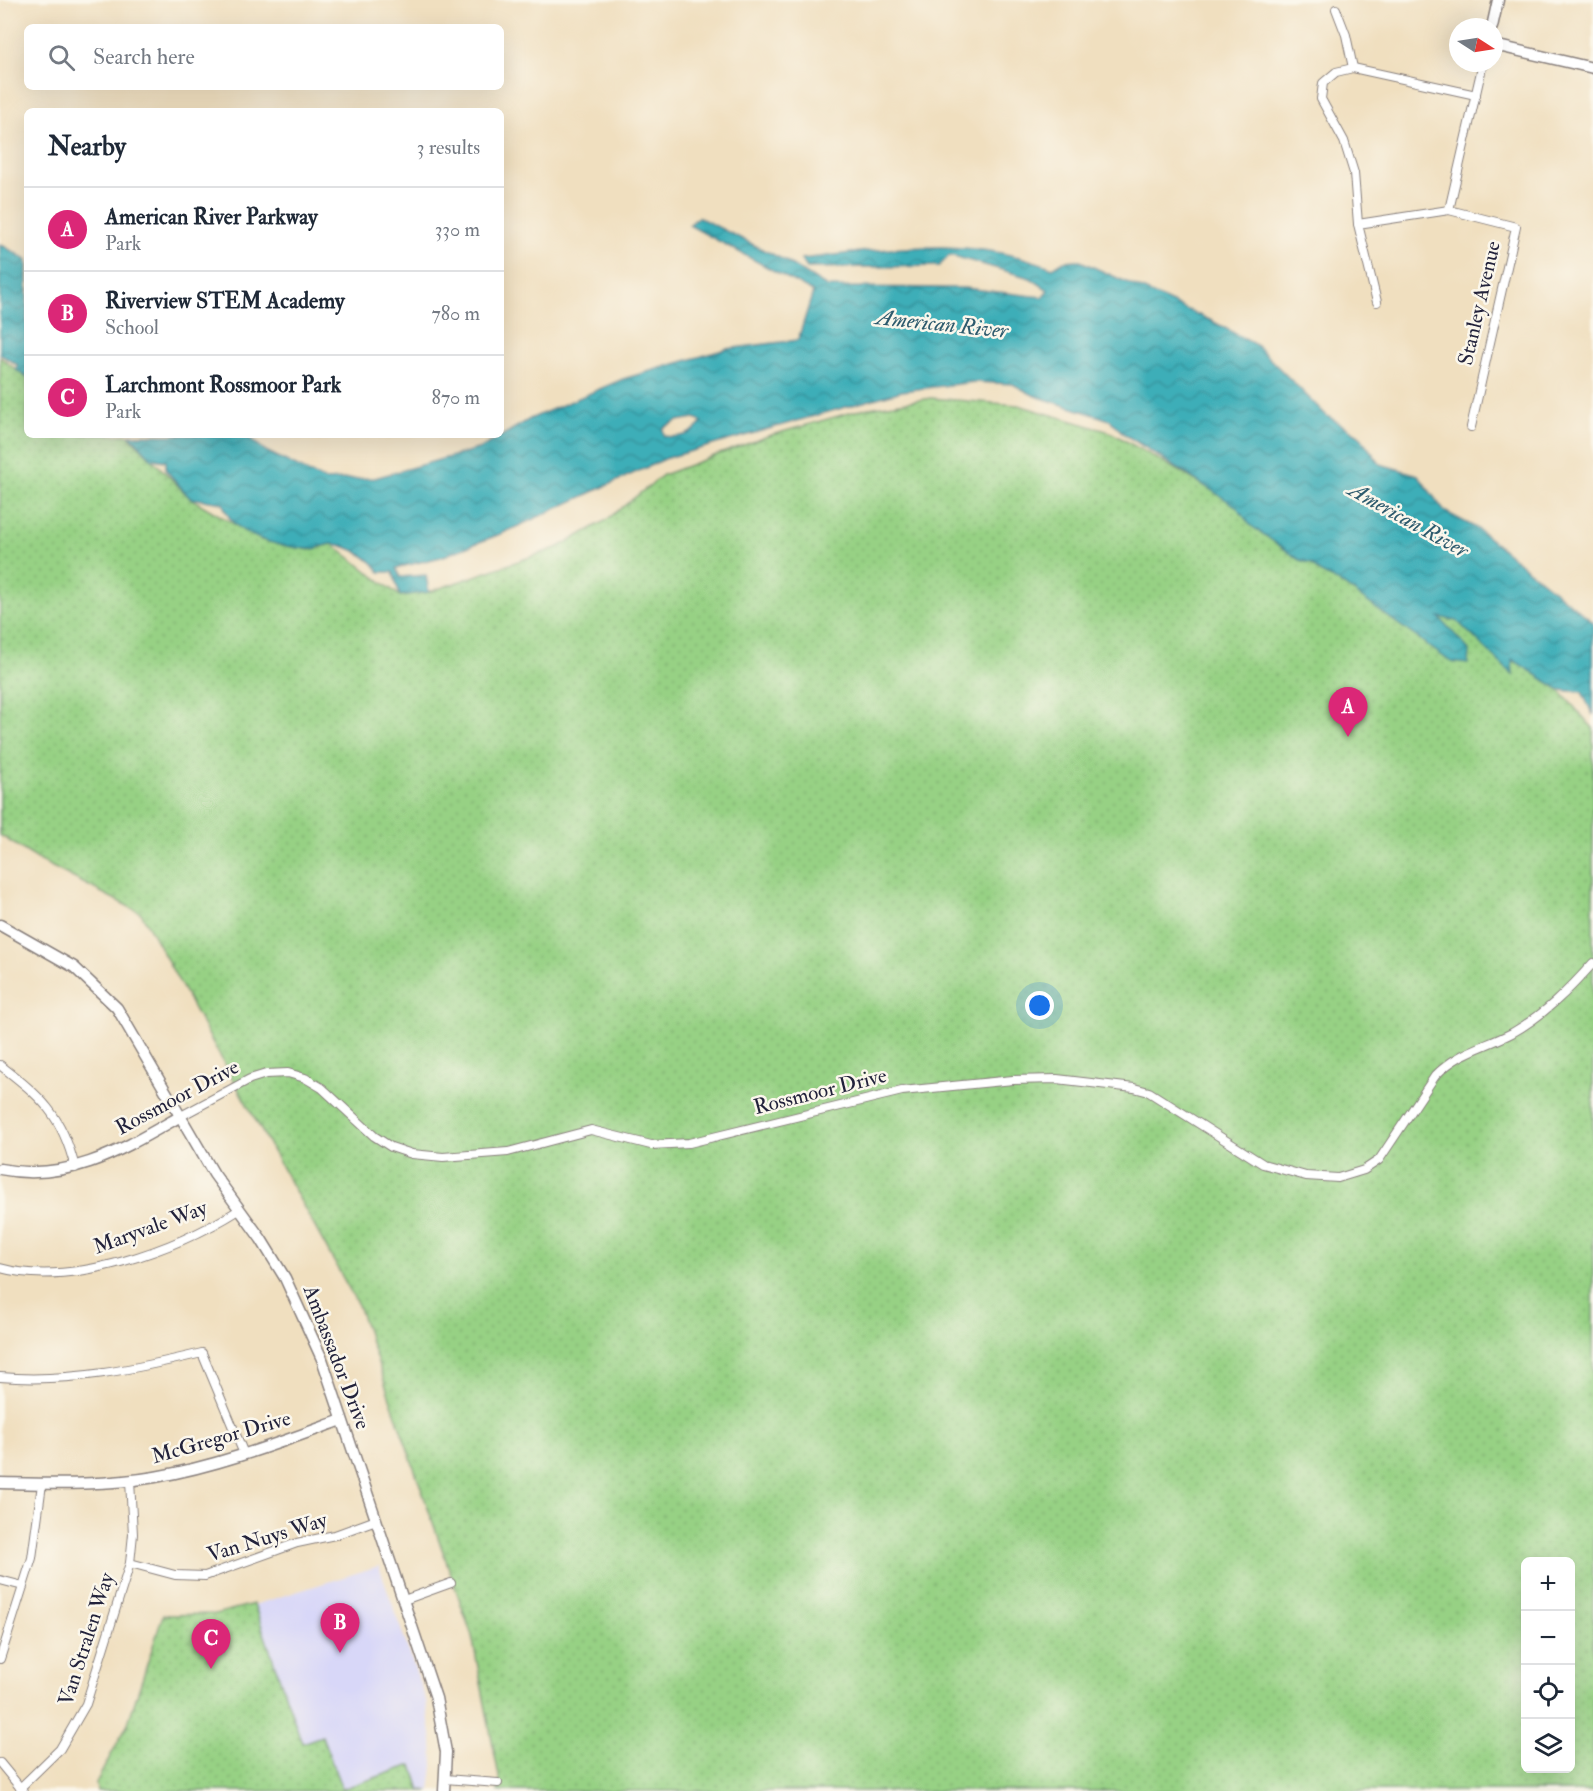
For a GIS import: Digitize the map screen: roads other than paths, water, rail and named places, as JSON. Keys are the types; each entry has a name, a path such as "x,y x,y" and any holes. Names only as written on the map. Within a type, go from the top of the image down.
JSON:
{"street":[{"path":"1494,18 1498,0"},
{"path":"1336,9 1346,35 1353,68"},
{"path":"1503,47 1593,68"},
{"path":"1377,302 1358,224 1356,189 1350,157 1337,126 1323,105 1320,94 1323,83 1331,74 1353,68 1476,94"},
{"path":"1358,224 1449,210 1481,72"},
{"name":"Stanley Avenue","path":"1449,210 1516,227 1471,427"},
{"name":"Ambassador Drive","path":"0,925 74,967 106,995 126,1020 214,1174 271,1255 304,1316 404,1600 440,1711 446,1752 444,1791"},
{"name":"Rossmoor Drive","path":"0,1169 37,1173 75,1168 112,1155 250,1079 266,1074 288,1073 305,1078 322,1088 374,1136 391,1147 412,1154 443,1157 508,1152 538,1146 582,1131 603,1132 651,1144 689,1143 902,1091 1012,1080 1057,1079 1134,1088 1149,1092 1263,1164 1306,1176 1338,1178 1364,1170 1379,1160 1443,1067 1467,1051 1510,1034 1538,1016 1569,990 1593,963"},
{"path":"0,1065 45,1103 60,1125 75,1168"},
{"name":"Maryvale Way","path":"0,1268 40,1275 104,1265 158,1248 216,1225 239,1210"},
{"path":"0,1377 36,1379 97,1375 202,1353 244,1454"},
{"name":"McGregor Drive","path":"0,1483 42,1484 130,1480 182,1472 244,1454 342,1420"},
{"name":"Van Stralen Way","path":"22,1789 60,1749 79,1720 130,1563 134,1534 130,1480"},
{"path":"0,1659 24,1586 35,1543 42,1484"},
{"name":"Van Nuys Way","path":"130,1563 175,1575 205,1576 297,1543 335,1535 376,1520"},
{"path":"0,1580 24,1586"},
{"path":"404,1600 451,1583"},
{"path":"0,1763 22,1789"},
{"path":"445,1779 498,1783"}],"water":[{"name":"American River","path":"698,217 784,260 827,287 965,288 1042,297 1048,290 1030,278 950,255 939,266 807,268 801,259 897,248 958,248 1021,257 1053,268 1064,261 1078,260 1212,321 1256,345 1327,416 1359,435 1380,464 1418,475 1444,511 1476,528 1593,622 1593,715 1582,692 1560,690 1512,659 1513,675 1457,621 1439,617 1469,650 1468,664 1451,662 1344,585 1319,572 1312,564 1300,560 1250,525 1236,506 1124,434 1110,420 1035,396 1013,384 974,382 902,391 667,458 503,533 441,557 396,568 400,577 426,575 429,592 400,596 393,572 380,572 360,553 334,544 310,549 295,548 269,542 245,532 228,515 223,503 190,498 166,470 166,461 152,459 133,438 250,438 266,451 324,480 375,478 481,448 498,438 504,438 504,434 530,419 623,379 726,349 798,340 813,292 689,225","holes":["695,418 702,422 685,435 664,436 663,428 677,421"]},
{"path":"0,244 24,258 24,376 15,369 19,366 0,354"}],"place":[{"name":"American River Parkway","path":"1348,737"},
{"name":"Riverview STEM Academy","path":"340,1653"},
{"name":"Larchmont Rossmoor Park","path":"211,1669"}]}
